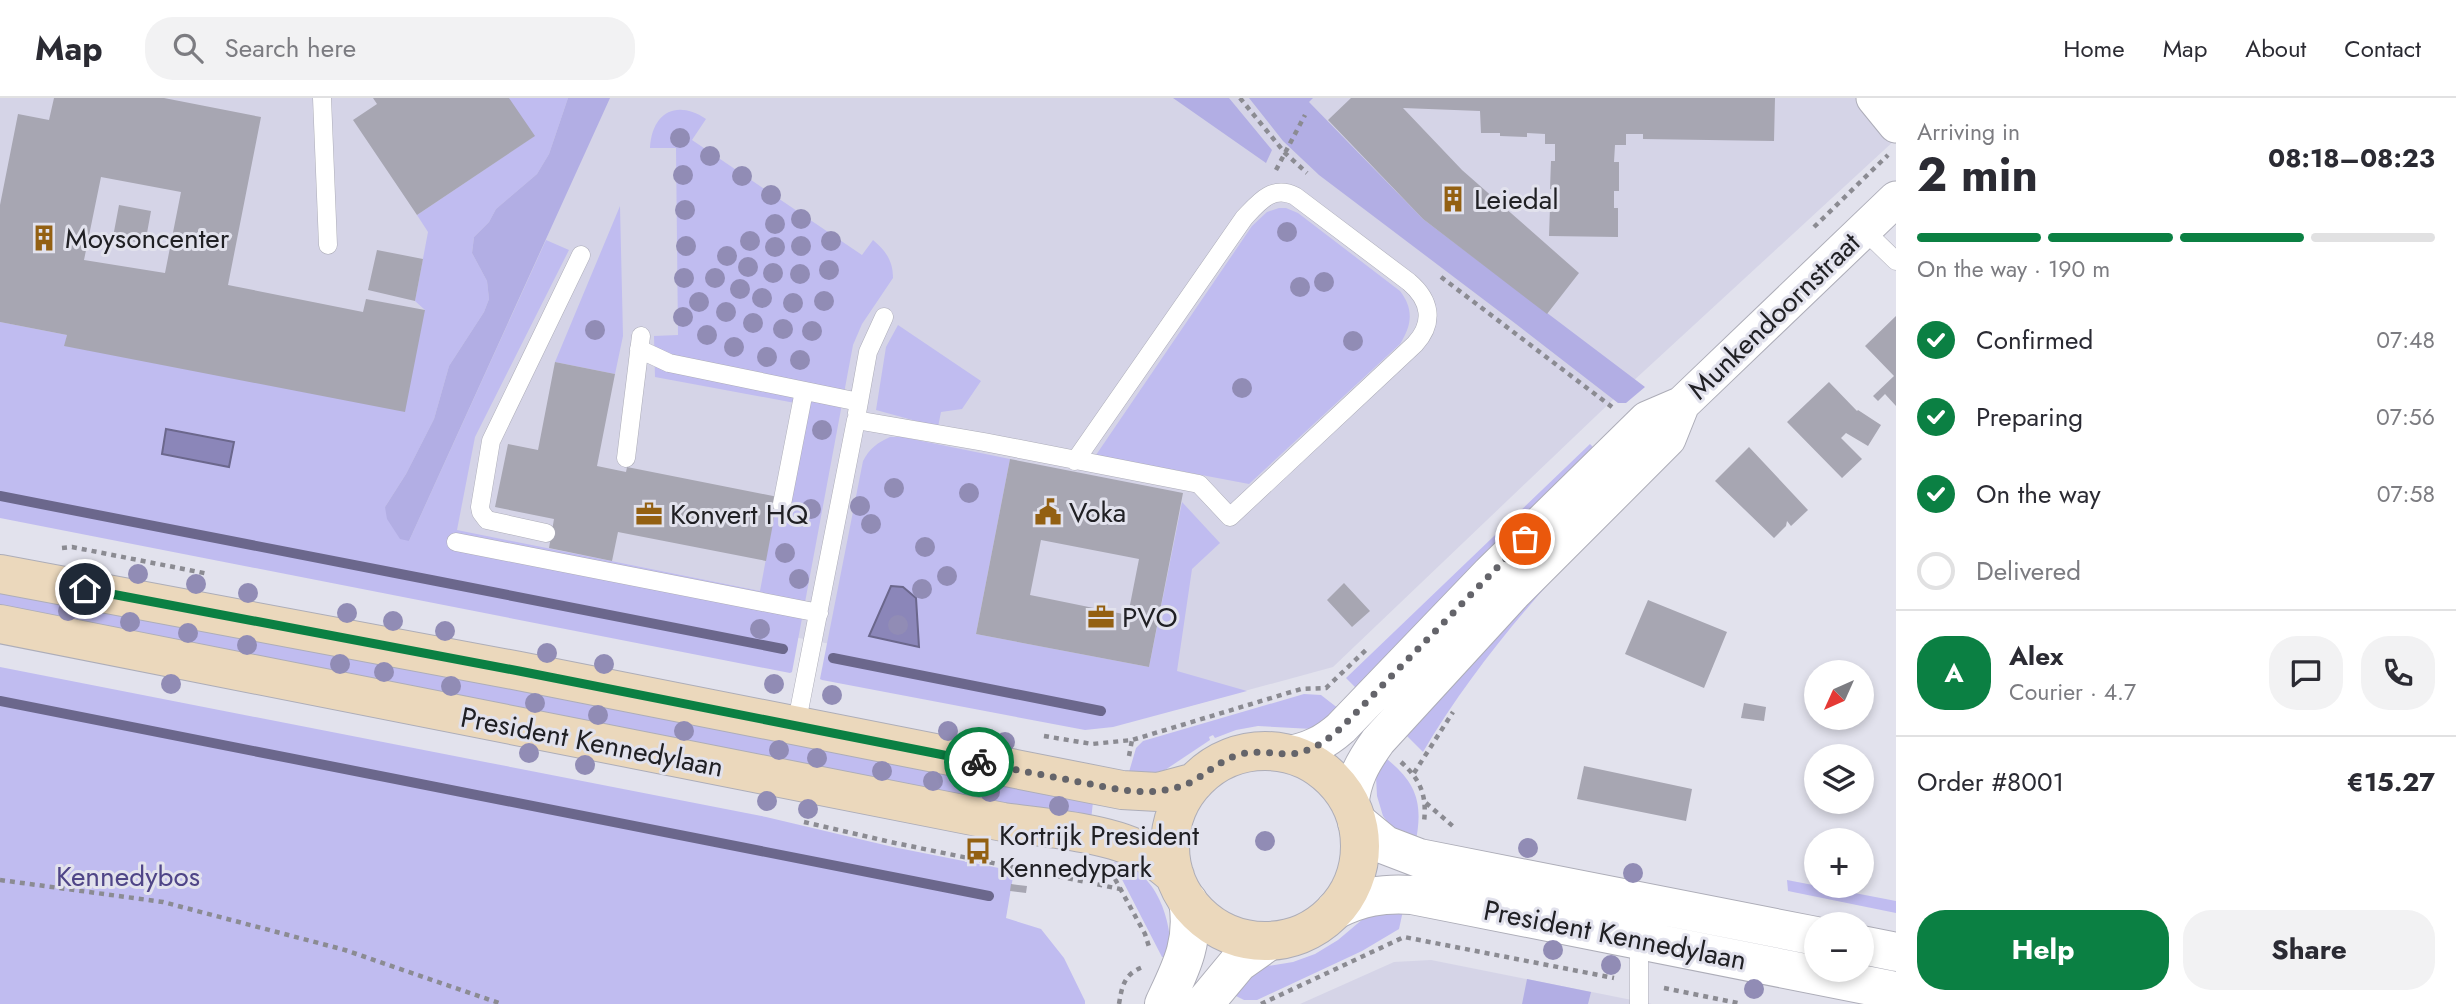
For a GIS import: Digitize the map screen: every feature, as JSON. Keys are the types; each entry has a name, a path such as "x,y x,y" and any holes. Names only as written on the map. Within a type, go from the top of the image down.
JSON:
{"main road":[{"name":"President Kennedylaan","path":"0,574 352,639 1122,790 1158,792 1195,782"},
{"name":"President Kennedylaan","path":"0,624 1003,822 1112,840 1144,852 1182,888 1200,915 1223,931 1250,940 1269,941 1305,932 1321,923 1335,910 1351,887 1357,869 1360,841 1354,813 1341,789 1321,769 1305,760 1269,751 1242,754 1216,764 1195,782 1184,797 1173,822 1170,849 1182,888"}],"street":[{"path":"1874,98 1896,125"},
{"name":"Munkendoornstraat","path":"1287,754 1310,750 1327,740 1490,573 1647,419 1682,404 1896,199"},
{"name":"Munkendoornstraat","path":"1354,813 1353,784 1362,764 1378,741 1513,594 1668,439 1682,404"},
{"name":"President Kennedylaan","path":"1354,813 1385,845 1419,858 1804,934"},
{"path":"1164,1004 1191,937 1192,926 1182,888"},
{"name":"President Kennedylaan","path":"1335,910 1368,896 1412,895 1896,991"},
{"path":"1204,1004 1238,963 1269,941"},
{"path":"1874,947 1896,952"}],"lane":[{"path":"322,98 328,245"},
{"path":"856,420 984,442 1075,461 1199,484 1230,517 1415,344 1428,324 1427,305 1417,288 1295,196 1283,192 1271,193 1244,218 1075,461"},
{"path":"1864,230 1896,261"},
{"path":"546,533 487,520 480,507 491,441 581,255"},
{"path":"796,726 868,352 884,317"},
{"path":"626,458 640,343 668,363 859,402"},
{"path":"782,504 803,391"},
{"path":"456,542 818,613"},
{"path":"1639,939 1639,1004"}],"path":[{"path":"1284,153 1305,115"},
{"path":"1132,740 1301,689 1326,688 1353,715"},
{"path":"1378,741 1414,773 1426,803 1419,858"},
{"path":"793,819 895,843 1121,889"},
{"path":"0,880 163,902 345,950 502,1004"},
{"path":"1404,937 1412,895"},
{"path":"1261,1004 1404,937 1742,1004"},
{"path":"1119,1004 1121,986 1125,980 1139,968 1153,966"}],"shaded area":[{"path":"0,98 1896,98 1896,139 1618,395 1333,667 1175,710 799,638 0,466"},
{"path":"568,98 610,98 409,541 400,539 387,519 385,507 406,474 434,419 449,366 484,312 489,299 487,281 472,253 474,237 489,222 496,209 537,174 549,154"},
{"path":"1173,98 1229,98 1272,150 1266,163"},
{"path":"1249,98 1313,98 1309,102 1423,219 1645,387 1626,403 1618,403 1319,175 1283,141"},
{"path":"166,429 234,442 229,467 162,454"},
{"path":"891,586 903,587 916,598 919,647 869,636"},
{"path":"1431,960 1652,1004 1300,1004 1394,962"},
{"path":"1527,979 1591,992 1588,1004 1522,1004"}],"green space":[{"path":"508,98 568,98 549,154 537,174 496,209 489,222 474,237 472,253 487,281 489,299 484,312 449,366 434,419 406,474 385,507 409,541 546,240 569,250 475,437 457,530 760,591 795,403 655,377 654,336 678,335 676,148 650,148 655,126 661,118 676,110 695,113 706,119 692,140 862,255 873,240 882,248 892,266 893,278 862,324 853,345 792,672 0,518 0,322 67,335 65,345 425,310 415,301 428,232 417,215 533,137","holes":["234,442 229,466 162,453"]},
{"path":"620,206 623,336 615,374 555,362"},
{"path":"1279,208 1298,213 1400,291 1408,304 1410,317 1400,344 1249,484 1096,455 1252,226 1267,212"},
{"path":"898,325 981,381 962,409 941,412 938,427 876,410 886,347"},
{"path":"890,437 902,437 1010,459 976,634 1149,667 1182,502 1220,543 1192,569 1177,671 1247,691 1113,727 1085,730 820,679 863,461 874,446"},
{"path":"1590,444 1598,452 1361,693 1346,678"},
{"path":"1577,552 1495,648 1457,699 1423,752 1401,730"},
{"path":"0,587 1093,802 1091,820 0,608"},
{"name":"Kennedybos","path":"0,667 766,817 893,847 1014,871 1006,918 1041,929 1064,958 1085,1004 0,1004"},
{"path":"1304,694 1321,695 1339,709 1312,729 1258,726 1215,738 1213,735 1209,737 1210,740 1165,770 1153,773 1129,772 1136,748 1143,741"},
{"path":"1383,756 1404,775 1415,794 1419,817 1415,845 1396,833 1383,816 1377,796 1376,777"},
{"path":"1113,862 1128,866 1151,885 1164,912 1171,942 1171,957 1162,957"},
{"path":"1787,880 1804,883 1804,894 1788,891"},
{"path":"1874,897 1896,901 1896,913 1822,898"},
{"path":"1404,906 1399,929 1362,951 1257,1000 1244,1000 1228,992 1255,968 1293,962 1315,954 1338,940 1370,913"}],"building":[{"name":"Moysoncenter","path":"54,98 164,98 261,117 228,285 363,312 366,299 425,310 405,412 64,346 67,335 0,322 0,205 18,114 49,120","holes":["101,177 181,192 165,273 84,260"]},
{"path":"373,98 509,98 535,136 417,215 353,120 377,104"},
{"name":"Leiedal","path":"1351,98 1775,98 1774,141 1643,139 1643,134 1626,134 1626,145 1615,145 1614,162 1619,162 1619,191 1614,191 1614,208 1618,208 1618,237 1549,236 1550,207 1554,207 1554,190 1550,189 1555,144 1545,144 1545,134 1527,133 1527,137 1481,133 1480,111 1403,108 1462,170 1579,273 1547,314 1423,219 1328,120"},
{"path":"119,205 151,211 145,244 113,237"},
{"path":"377,250 423,259 415,301 368,290"},
{"path":"1896,316 1896,406 1885,394 1878,401 1873,396 1894,376 1865,346"},
{"path":"555,362 615,374 597,466 626,472 627,467 778,497 766,561 618,532 612,561 549,548 554,519 495,507 508,444 538,450"},
{"path":"1829,382 1857,411 1881,425 1868,446 1846,433 1841,438 1862,459 1842,478 1787,422"},
{"path":"1749,447 1808,510 1791,526 1787,521 1786,526 1774,538 1715,481"},
{"path":"1010,459 1183,493 1149,667 976,634","holes":["1041,540 1139,559 1128,615 1030,595"]},
{"path":"1344,583 1370,611 1352,627 1327,600"},
{"path":"1648,600 1727,632 1704,688 1625,654"},
{"path":"1744,703 1766,707 1764,721 1741,718"},
{"path":"1584,766 1692,789 1686,821 1577,799"},
{"path":"1011,884 1027,886 1026,893 1010,891"}],"waterway":[{"path":"0,496 783,649"},
{"path":"833,658 1101,711"},
{"path":"0,701 989,896"}],"way so far":[{"path":"979,762 1122,790 1158,792 1195,782 1216,764 1242,754 1269,751 1287,754 1310,750 1341,728 1525,539"}],"place":[{"name":"Leiedal","path":"1453,199"},
{"name":"Moysoncenter","path":"44,238"},
{"name":"Voka","path":"1048,512"},
{"name":"Konvert HQ","path":"649,514"},
{"name":"PVO","path":"1101,617"},
{"name":"Kortrijk President Kennedypark","path":"978,851"}],"route":[{"path":"85,589 979,762"}]}
